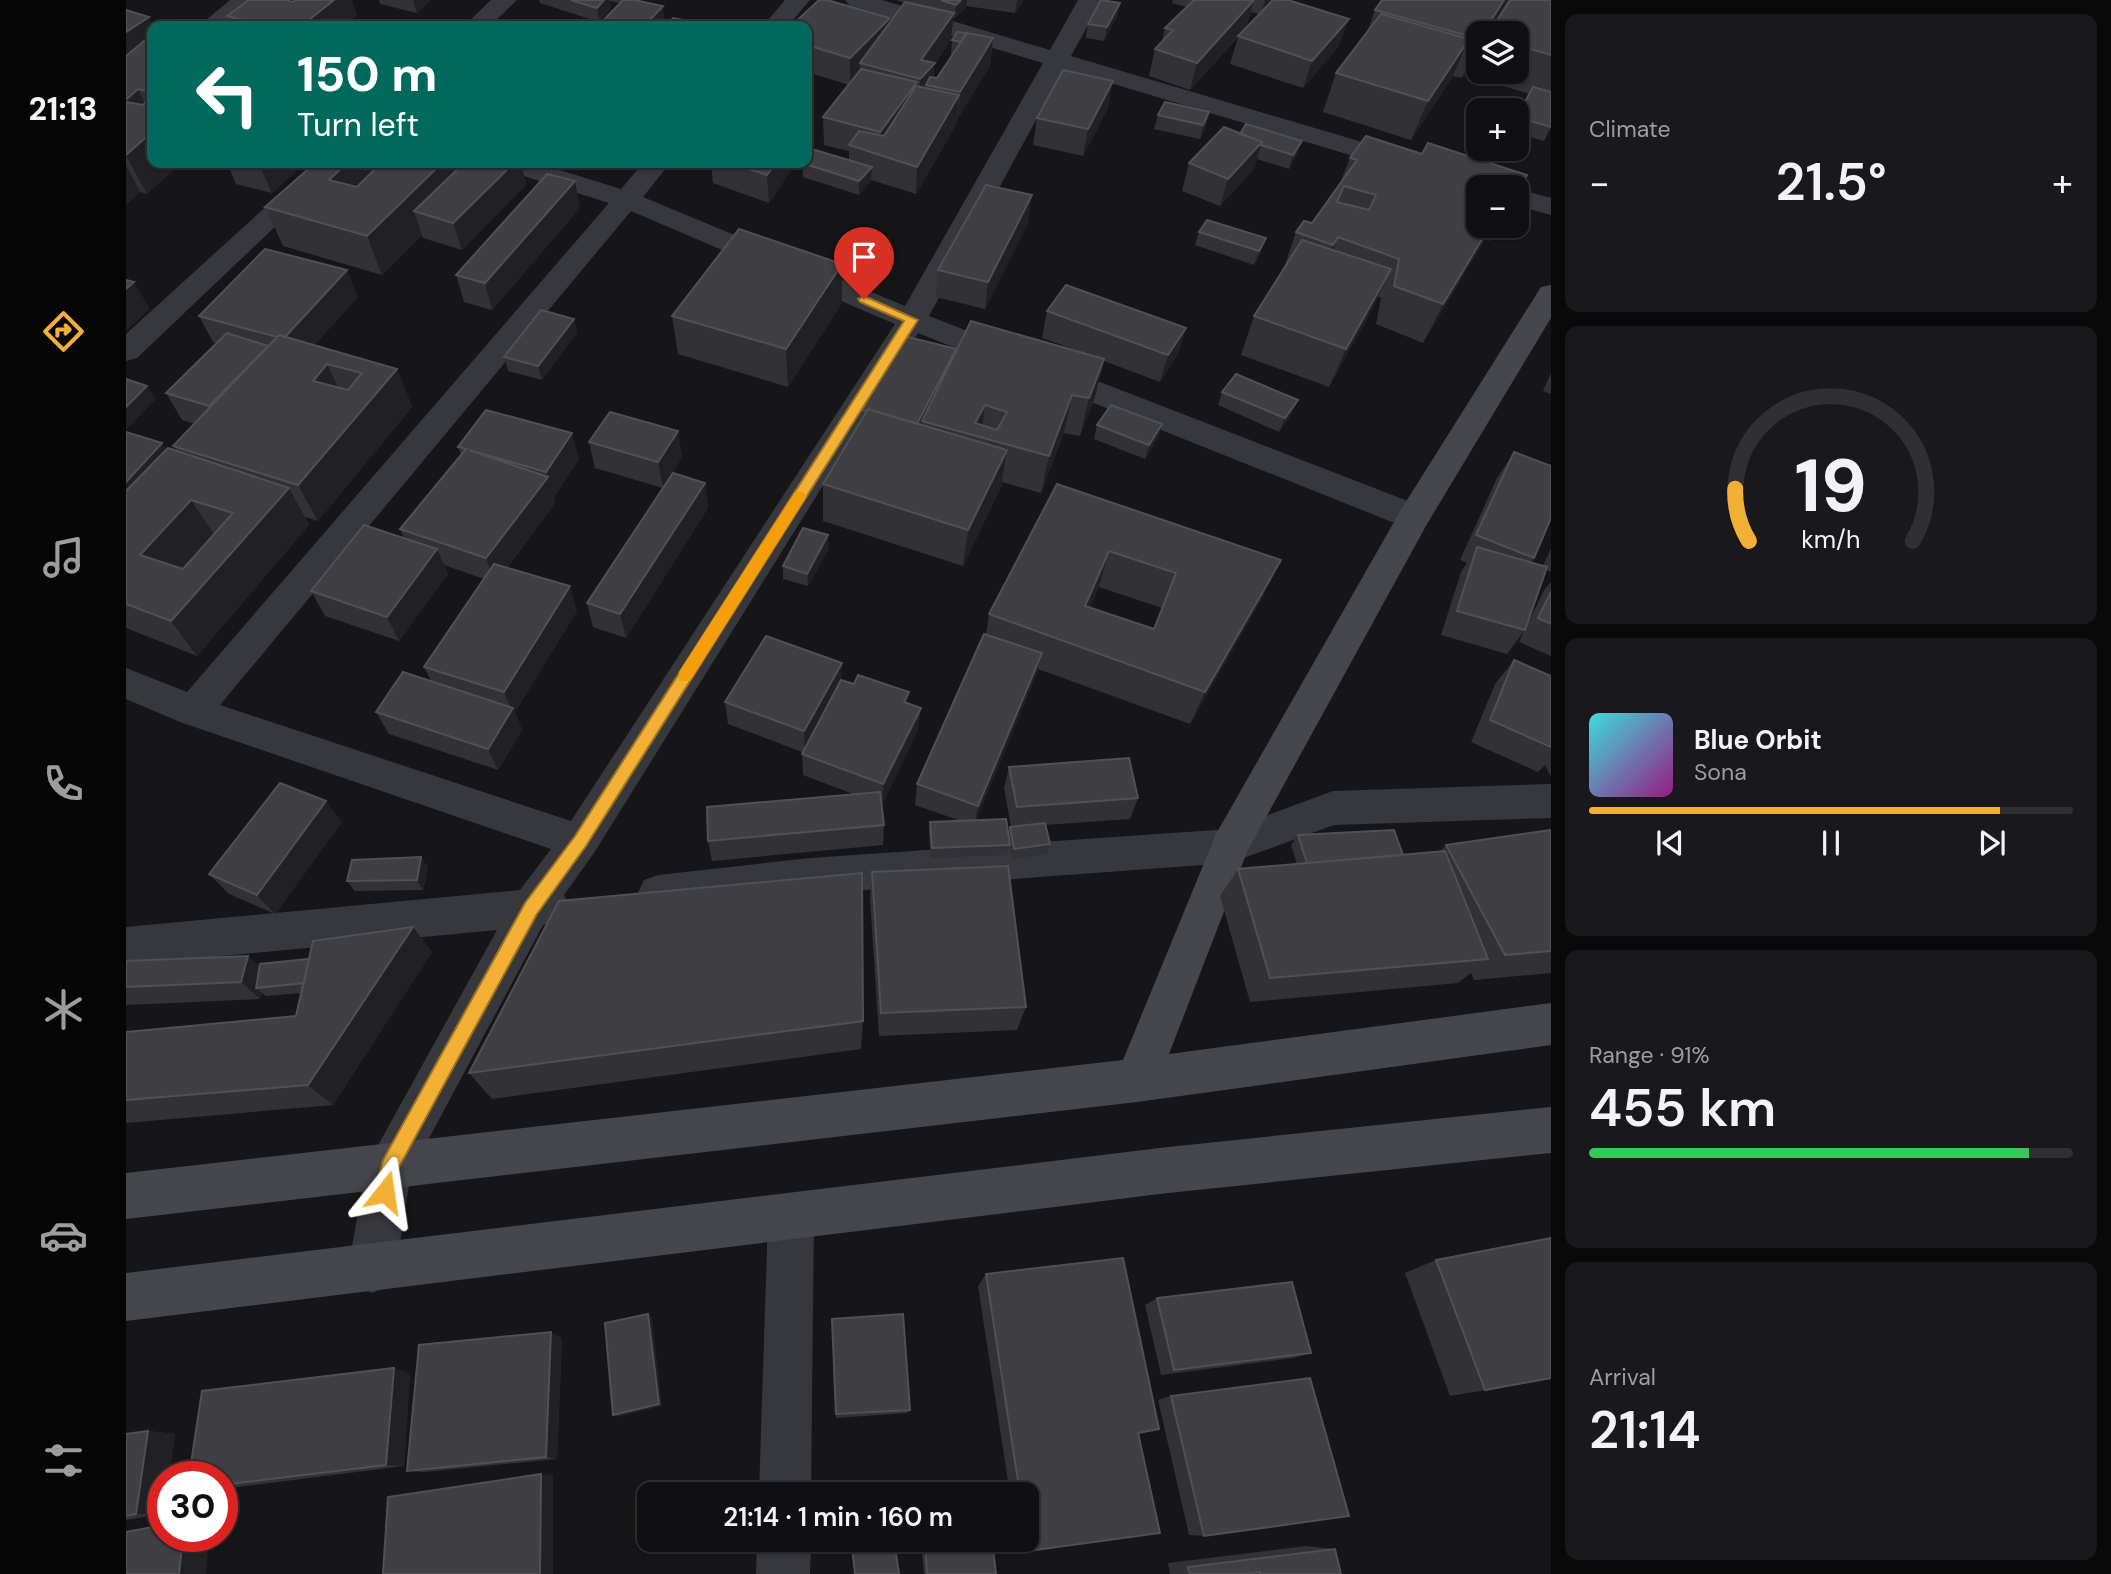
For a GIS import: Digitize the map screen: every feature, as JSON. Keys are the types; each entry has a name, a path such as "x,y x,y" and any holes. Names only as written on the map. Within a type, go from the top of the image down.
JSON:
{"main road":[{"path":"1137,1080 1230,846 1414,517 1551,294"},
{"path":"126,1196 1137,1080 1551,1024"},
{"path":"126,1297 1168,1170 1551,1130"}],"street":[{"path":"217,21 244,0"},
{"path":"482,21 505,0"},
{"path":"779,21 798,0"},
{"path":"857,0 1466,181"},
{"path":"372,1269 389,1167 531,908 580,841 912,320 1090,0"},
{"path":"126,351 324,168"},
{"path":"527,168 625,199 912,320 1414,517"},
{"path":"193,711 653,168"},
{"path":"1529,201 1551,207"},
{"path":"126,683 193,711 580,841"},
{"path":"624,897 810,876 1230,846 1333,808 1551,801"},
{"path":"126,946 584,902"},
{"path":"785,1482 791,1216"},
{"path":"783,1574 784,1552"}],"building":[{"path":"249,0 334,0 307,21 246,21 227,16"},
{"path":"571,0 604,0 597,8"},
{"path":"623,0 663,6 649,21 603,21"},
{"path":"819,0 890,18 850,58 812,47 812,21 796,21"},
{"path":"941,0 961,0 956,5"},
{"path":"1101,0 1120,3 1107,27 1088,24"},
{"path":"1194,0 1254,0 1197,63 1155,49 1173,30 1165,28"},
{"path":"1273,0 1288,0 1349,19 1312,61 1238,36"},
{"path":"1382,0 1504,0 1491,21 1466,21 1466,35 1375,10"},
{"path":"1510,0 1551,0 1551,55 1529,49 1529,21 1497,21"},
{"path":"905,2 954,13 921,60 935,63 920,79 860,63"},
{"path":"126,10 149,17 126,32"},
{"path":"1381,14 1466,38 1466,44 1428,101 1336,73"},
{"path":"957,32 966,33 961,42 952,40"},
{"path":"967,33 993,38 960,92 926,85 930,77 937,78"},
{"path":"144,41 147,42 147,91 138,89 126,100 126,56"},
{"path":"861,69 917,82 880,132 823,117"},
{"path":"1063,70 1113,81 1088,129 1037,118"},
{"path":"916,86 959,95 917,167 849,145 859,131 884,136"},
{"path":"1533,87 1551,92 1551,127 1529,121 1527,98"},
{"path":"147,101 147,136 126,155 126,102 143,105"},
{"path":"1165,102 1209,112 1203,125 1158,115"},
{"path":"1246,124 1302,141 1293,155 1261,145 1262,142 1240,134"},
{"path":"1224,127 1262,142 1228,179 1189,163"},
{"path":"1366,136 1422,154 1428,143 1466,155 1466,161 1484,161 1527,175 1466,175 1466,238 1483,238 1443,304 1394,286 1399,259 1338,237 1333,245 1296,232 1304,221 1312,223 1357,160 1350,158","holes":["1344,186 1376,195 1369,210 1337,202"]},
{"path":"815,150 872,167 859,181 812,166 812,153"},
{"path":"309,168 342,168 329,180 357,187 376,168 437,168 367,236 265,207"},
{"path":"459,168 509,168 453,223 414,211"},
{"path":"745,168 772,168 767,175"},
{"path":"547,174 575,181 485,283 456,275"},
{"path":"986,185 1032,195 988,282 938,270"},
{"path":"1207,220 1266,238 1259,251 1199,232"},
{"path":"739,229 842,264 786,349 672,316"},
{"path":"1302,240 1391,269 1346,349 1254,316"},
{"path":"265,249 347,270 285,337 199,316"},
{"path":"126,280 134,282 126,289"},
{"path":"1066,285 1186,328 1168,355 1047,311"},
{"path":"541,310 574,319 538,366 504,357"},
{"path":"971,321 1104,359 1089,398 1072,395 1049,456 922,421","holes":["985,405 1007,412 997,430 975,423"]},
{"path":"227,333 268,346 209,406 166,393"},
{"path":"279,335 397,369 298,485 173,446","holes":["327,364 362,373 348,390 313,381"]},
{"path":"904,336 956,349 917,424 868,409 866,412 862,410"},
{"path":"1236,374 1298,400 1285,418 1222,392"},
{"path":"126,379 147,386 126,407"},
{"path":"1111,405 1162,424 1149,445 1097,425"},
{"path":"868,409 1007,450 968,530 823,484"},
{"path":"486,410 572,433 546,472 469,450 548,477 486,558 400,529 466,449 458,447"},
{"path":"610,412 678,431 658,462 589,442"},
{"path":"126,432 162,443 126,482"},
{"path":"168,448 289,488 171,621 126,604 126,491","holes":["191,500 233,513 183,569 140,555"]},
{"path":"1514,452 1551,466 1551,518 1534,558 1476,535"},
{"path":"673,473 705,483 620,614 587,603"},
{"path":"1057,484 1281,560 1205,692 989,614","holes":["1109,551 1176,573 1154,629 1085,606"]},
{"path":"364,525 437,549 387,617 311,591"},
{"path":"803,528 828,535 807,574 783,566"},
{"path":"1477,547 1547,567 1525,630 1457,611"},
{"path":"494,564 570,586 504,692 424,667"},
{"path":"1551,592 1551,624 1538,618"},
{"path":"984,634 1042,653 978,806 917,784"},
{"path":"766,636 842,663 804,731 725,702"},
{"path":"1514,660 1551,676 1551,747 1490,720"},
{"path":"403,672 513,708 488,749 376,712"},
{"path":"858,675 909,692 904,702 921,708 883,784 802,754 841,680 854,684"},
{"path":"1129,758 1138,798 1017,807 1009,767"},
{"path":"280,783 326,801 257,895 209,874"},
{"path":"880,792 884,825 708,841 707,807"},
{"path":"1006,819 1010,845 932,848 930,822"},
{"path":"1045,823 1050,844 1014,849 1010,827"},
{"path":"1394,830 1403,855 1307,863 1298,835"},
{"path":"1551,830 1551,951 1505,955 1446,845"},
{"path":"1445,851 1488,959 1270,978 1238,869"},
{"path":"421,857 417,880 347,881 352,860"},
{"path":"1008,866 1026,1007 881,1013 872,872"},
{"path":"862,873 863,1021 469,1073 559,901"},
{"path":"413,927 308,1085 126,1100 126,1032 296,1016 313,941"},
{"path":"248,956 241,982 126,987 126,961"},
{"path":"309,959 304,983 256,988 260,964"},
{"path":"1551,1238 1551,1378 1485,1390 1436,1260"},
{"path":"1123,1258 1159,1429 1138,1433 1160,1533 1039,1550 1039,1482 1018,1482 986,1274"},
{"path":"1292,1282 1311,1353 1174,1370 1157,1298"},
{"path":"648,1314 659,1404 613,1415 605,1323"},
{"path":"903,1314 910,1410 836,1414 832,1319"},
{"path":"551,1332 546,1457 407,1471 419,1345"},
{"path":"394,1368 386,1465 238,1483 238,1461 191,1461 202,1391"},
{"path":"1310,1378 1349,1516 1204,1536 1171,1396"},
{"path":"148,1431 136,1514 126,1516 126,1434"},
{"path":"541,1474 540,1574 383,1574 388,1497"},
{"path":"147,1528 147,1552 181,1552 179,1574 126,1574 126,1532"},
{"path":"1335,1549 1341,1574 1190,1574 1188,1567"},
{"path":"853,1552 896,1552 899,1574 855,1574"},
{"path":"926,1552 993,1552 996,1574 927,1574"}],"slow traffic":[{"path":"685,677 800,495"}],"route":[{"path":"385,1192 389,1167 531,908 580,841 912,320 864,299"}]}
